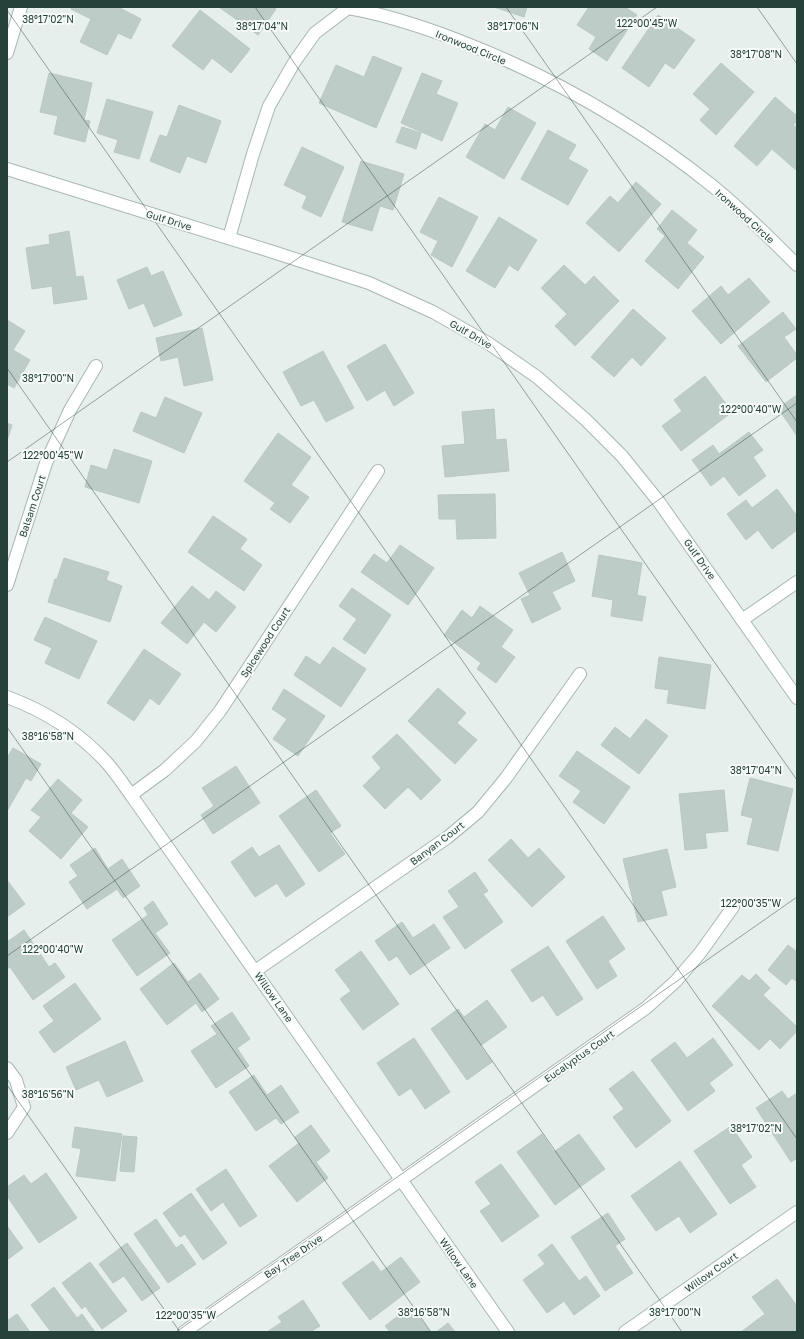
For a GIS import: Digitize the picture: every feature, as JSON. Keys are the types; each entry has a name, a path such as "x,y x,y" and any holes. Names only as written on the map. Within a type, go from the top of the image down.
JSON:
{"street":[{"path":"7,53 21,7"},
{"name":"Ironwood Circle","path":"229,238 253,154 269,106 295,60 315,33 348,8 371,11 481,49 547,79 611,115 664,150 716,189 764,232 797,265"},
{"name":"Gulf Drive","path":"7,169 369,283 440,316 488,343 537,377 586,420 622,456 659,502 797,698"},
{"name":"Balsam Court","path":"7,585 46,463 70,410 96,366"},
{"name":"Spicewood Court","path":"131,795 165,770 196,741 220,711 378,471"},
{"path":"742,620 797,582"},
{"name":"Banyan Court","path":"255,971 448,837 478,812 506,778 580,674"},
{"name":"Willow Lane","path":"7,697 21,702 54,719 84,741 107,763 508,1332"},
{"name":"Eucalyptus Court","path":"402,1180 646,1008 676,981 700,952 733,907"},
{"path":"7,1068 16,1080 24,1108 7,1133"},
{"name":"Bay Tree Drive","path":"192,1330 402,1180"},
{"name":"Willow Court","path":"625,1332 797,1212"}],"building":[{"path":"72,7 118,7 141,19 131,39 118,33 107,55 80,42 91,19 71,9"},
{"path":"219,7 274,7 276,9 258,35"},
{"path":"494,7 527,7 524,17"},
{"path":"589,7 625,7 637,15 607,61 589,49 596,37 577,25"},
{"path":"200,10 250,49 231,73 212,58 203,70 172,46"},
{"path":"658,15 695,40 674,69 665,63 649,87 622,68"},
{"path":"373,56 402,68 376,128 319,103 336,65 364,77"},
{"path":"721,63 754,92 716,135 700,120 710,109 693,94"},
{"path":"49,73 92,83 84,120 90,121 85,142 54,134 58,116 40,112"},
{"path":"422,73 442,81 436,94 458,103 442,141 401,123"},
{"path":"775,97 797,116 797,121 793,125 797,128 796,170 772,149 757,166 734,146"},
{"path":"107,99 153,112 139,159 114,152 118,140 97,133"},
{"path":"179,105 221,121 206,163 187,156 180,173 150,161 160,135 167,137"},
{"path":"508,107 536,123 504,179 466,157 485,124 495,130"},
{"path":"402,127 421,133 416,149 396,142"},
{"path":"548,130 576,145 568,159 588,170 568,205 521,179"},
{"path":"302,147 344,167 321,217 302,208 307,196 284,185"},
{"path":"361,161 404,174 393,210 380,206 372,231 342,222"},
{"path":"636,182 661,204 619,252 586,223 610,196 618,203"},
{"path":"439,197 478,217 452,267 431,255 438,241 420,232"},
{"path":"672,210 697,230 687,243 704,257 678,289 645,261 665,236 657,229"},
{"path":"499,217 537,240 518,271 509,265 495,288 466,271"},
{"path":"69,231 76,277 83,276 87,299 54,304 52,286 32,289 26,248 50,244 49,235"},
{"path":"564,265 585,285 594,276 619,301 575,346 555,326 567,314 541,288"},
{"path":"147,267 151,276 163,271 182,315 154,327 144,303 129,309 117,280"},
{"path":"749,278 770,302 721,344 692,311 721,286 728,295"},
{"path":"633,309 666,338 641,366 632,357 614,377 591,357"},
{"path":"783,312 796,329 784,337 797,355 797,358 766,382 738,346"},
{"path":"7,320 25,331 13,350 30,360 14,388 7,384"},
{"path":"202,328 213,380 184,386 178,357 161,361 156,338"},
{"path":"385,344 414,393 394,406 385,390 367,401 347,366"},
{"path":"323,351 354,408 326,422 314,400 301,406 283,372"},
{"path":"705,376 732,412 681,451 662,426 682,411 674,400"},
{"path":"797,395 797,436 778,408"},
{"path":"165,397 202,413 184,453 133,431 141,412 156,418"},
{"path":"494,409 496,440 506,439 509,471 445,477 442,446 465,444 462,412"},
{"path":"7,423 12,425 7,441"},
{"path":"749,432 763,450 753,457 766,476 739,496 724,476 711,486 692,460 713,445 719,454"},
{"path":"278,433 311,457 291,485 309,497 290,523 270,509 275,503 244,481"},
{"path":"114,449 152,461 139,503 85,487 91,465 107,470"},
{"path":"777,489 797,516 797,530 772,549 758,530 746,540 727,514 746,500 752,508"},
{"path":"495,494 496,538 457,539 456,519 439,519 438,495"},
{"path":"213,516 247,539 240,549 262,565 244,591 188,552"},
{"path":"400,545 434,568 408,605 361,572 374,554 387,563"},
{"path":"562,552 575,581 552,592 561,609 532,623 521,599 530,595 519,573"},
{"path":"599,555 642,563 637,595 646,597 642,621 611,616 613,600 592,596"},
{"path":"64,558 109,572 106,580 122,586 110,622 48,602 55,579 57,579"},
{"path":"192,586 209,600 216,591 236,607 216,632 204,622 187,644 161,623"},
{"path":"352,588 391,615 365,654 343,639 357,619 339,606"},
{"path":"480,606 513,630 501,647 515,657 496,683 477,669 481,663 444,635 462,610 472,618"},
{"path":"45,617 97,641 79,679 45,663 52,648 34,640"},
{"path":"333,647 366,669 341,707 294,675 306,656 320,665"},
{"path":"144,649 181,674 159,705 150,698 134,721 107,703"},
{"path":"659,657 711,665 705,709 667,703 669,690 655,688"},
{"path":"438,688 466,713 457,723 477,740 455,764 408,721"},
{"path":"284,689 325,716 298,756 273,739 287,719 272,709"},
{"path":"646,719 668,736 639,774 601,745 615,727 630,739"},
{"path":"397,734 441,780 421,800 408,787 385,809 363,786 381,768 372,757"},
{"path":"13,748 41,764 31,781 26,778 7,811 7,758"},
{"path":"577,751 630,787 604,824 573,802 581,791 559,776"},
{"path":"236,766 260,803 213,834 201,815 214,806 202,788"},
{"path":"750,778 793,789 778,851 747,844 753,818 741,815"},
{"path":"58,779 82,800 71,813 88,827 61,859 29,831 41,817 31,810"},
{"path":"316,790 341,826 330,833 345,854 319,872 279,816"},
{"path":"724,790 728,831 705,833 707,848 685,850 679,794"},
{"path":"511,839 528,858 539,848 565,877 532,907 488,860"},
{"path":"279,845 305,884 286,897 277,883 255,897 231,862 252,847 259,857"},
{"path":"95,848 108,869 122,859 140,886 123,898 117,889 87,909 69,882 78,876 70,865"},
{"path":"667,849 676,887 661,891 667,915 638,922 623,859"},
{"path":"475,872 488,891 483,894 503,922 465,949 443,917 459,907 448,891"},
{"path":"7,880 25,904 7,917"},
{"path":"153,901 168,924 155,933 170,953 137,976 112,940 148,915 144,908"},
{"path":"603,916 625,949 608,961 617,976 597,989 566,941"},
{"path":"402,922 413,938 434,924 450,948 410,975 397,956 389,961 375,941"},
{"path":"24,930 49,967 55,963 65,977 33,1000 10,967 7,969 7,942"},
{"path":"788,945 797,952 797,982 792,978 786,985 768,970"},
{"path":"548,946 583,999 557,1016 543,995 532,1002 511,970"},
{"path":"361,951 399,1004 363,1030 340,999 351,991 335,970"},
{"path":"174,963 188,982 200,973 219,999 202,1012 196,1003 167,1025 140,989"},
{"path":"756,974 770,988 763,995 797,1027 797,1031 780,1049 770,1039 759,1050 712,1006 742,975 749,981"},
{"path":"75,983 101,1019 54,1053 39,1032 54,1021 43,1006"},
{"path":"487,1000 507,1027 480,1046 492,1062 467,1080 431,1029 458,1009 464,1017"},
{"path":"232,1012 250,1039 237,1048 249,1066 216,1088 191,1051 217,1034 211,1026"},
{"path":"414,1038 450,1092 425,1109 411,1088 399,1096 377,1063"},
{"path":"713,1038 733,1065 709,1083 715,1091 688,1111 651,1060 675,1042 687,1058"},
{"path":"125,1041 143,1081 107,1097 99,1080 76,1090 66,1067"},
{"path":"633,1071 671,1121 636,1148 613,1117 624,1109 609,1089"},
{"path":"254,1075 267,1095 281,1085 299,1112 281,1124 276,1118 256,1131 229,1092"},
{"path":"782,1091 788,1099 797,1093 797,1158 791,1162 756,1108"},
{"path":"311,1125 330,1151 316,1162 328,1178 297,1202 269,1166 299,1143 295,1137"},
{"path":"731,1126 752,1157 741,1165 756,1187 730,1204 694,1151"},
{"path":"75,1127 122,1134 115,1181 76,1176 81,1149 72,1147"},
{"path":"542,1134 554,1152 579,1134 605,1169 555,1205 517,1152"},
{"path":"123,1136 137,1137 134,1172 120,1171"},
{"path":"680,1161 717,1214 690,1233 679,1216 656,1231 631,1196"},
{"path":"501,1164 539,1216 502,1242 480,1211 491,1204 475,1182"},
{"path":"226,1169 257,1216 240,1227 223,1202 211,1211 196,1189"},
{"path":"46,1173 77,1218 39,1243 7,1196 7,1187 24,1175 31,1184"},
{"path":"191,1193 227,1243 203,1260 185,1234 180,1237 163,1213"},
{"path":"608,1213 625,1239 615,1246 633,1273 605,1291 571,1237"},
{"path":"156,1219 176,1248 182,1244 196,1264 168,1283 134,1234"},
{"path":"7,1226 23,1248 7,1260"},
{"path":"127,1243 160,1288 142,1301 124,1276 113,1283 99,1264"},
{"path":"552,1244 579,1281 586,1276 600,1296 574,1315 564,1301 547,1313 523,1280 545,1264 538,1255"},
{"path":"401,1257 420,1282 370,1320 342,1283 373,1261 381,1272"},
{"path":"90,1262 127,1311 102,1329 85,1306 82,1309 62,1283"},
{"path":"777,1279 797,1306 797,1332 741,1332 765,1314 752,1297"},
{"path":"54,1287 77,1318 82,1314 95,1332 51,1332 31,1305"},
{"path":"303,1300 320,1326 310,1332 267,1332 282,1322 278,1317"},
{"path":"411,1306 430,1332 390,1332 385,1326"},
{"path":"17,1314 30,1332 7,1332 7,1321"},
{"path":"448,1323 455,1332 436,1332"}]}
